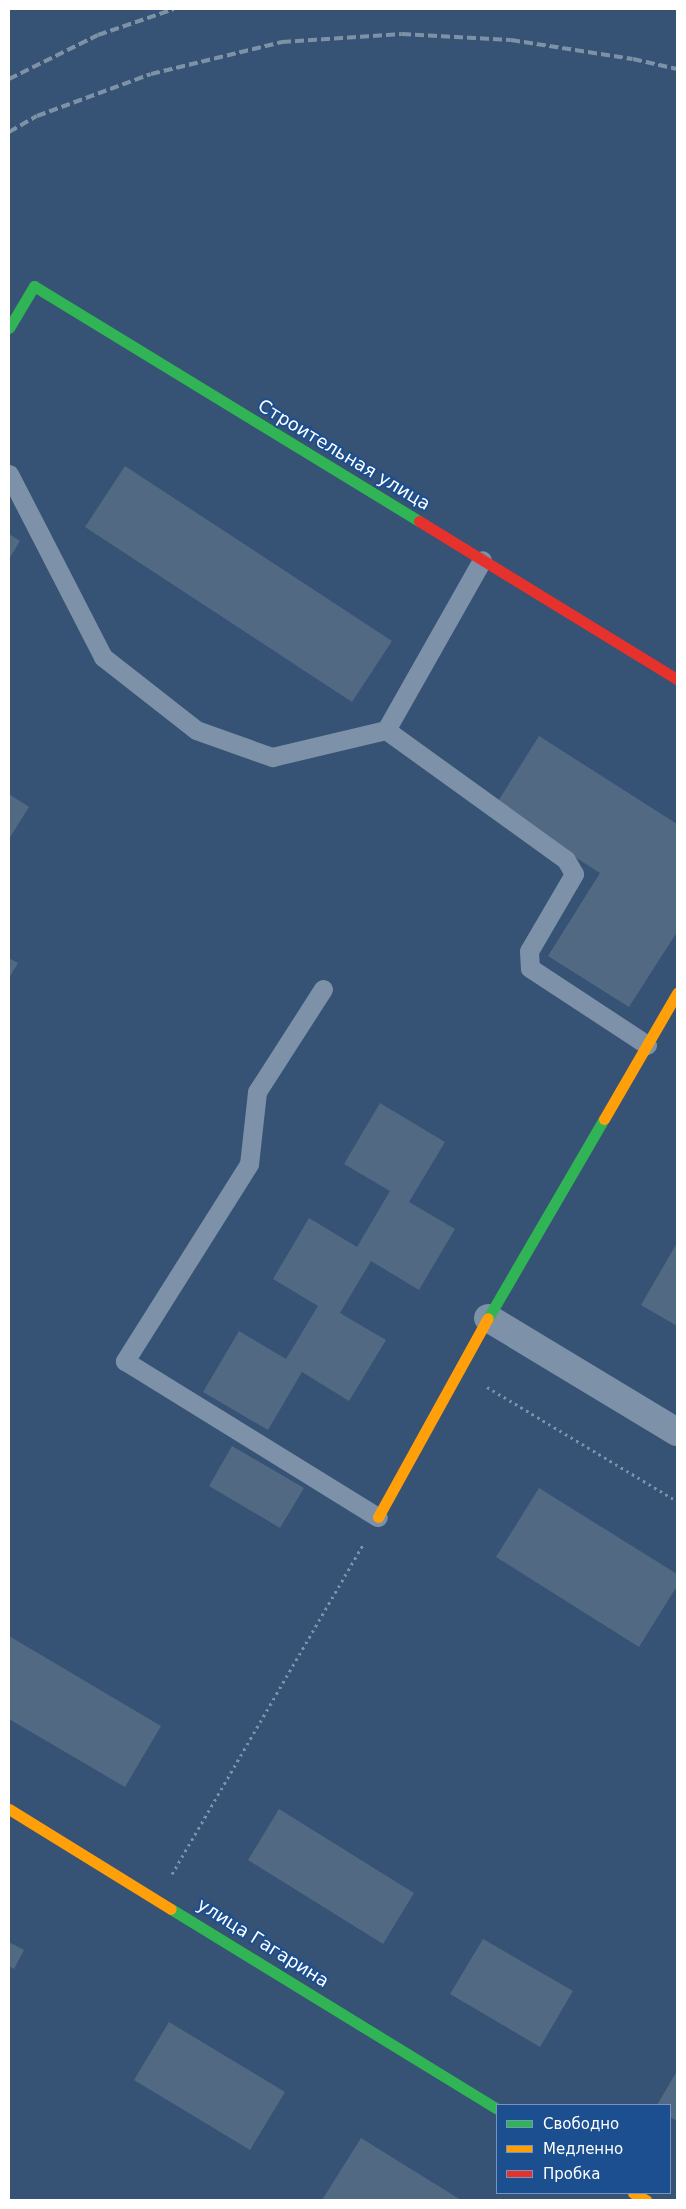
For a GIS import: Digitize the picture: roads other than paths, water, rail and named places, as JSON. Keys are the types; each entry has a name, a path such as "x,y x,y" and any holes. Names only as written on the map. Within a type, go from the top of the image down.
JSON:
{"street":[{"name":"Строительная улица","path":"9,328 34,286 677,679"},
{"path":"378,1518 488,1318 677,993"},
{"path":"488,1318 677,1432"},
{"name":"улица Гагарина","path":"9,1809 496,2108"}],"lane":[{"path":"9,474 103,657 196,730 272,757 386,730 482,560"},
{"path":"386,730 566,860 574,874 528,951 530,968 647,1045"},
{"path":"323,989 257,1092 250,1164 125,1361 378,1518"}],"railway":[{"path":"9,79 98,35 174,9"},
{"path":"9,132 37,116 151,74 282,42 402,34 511,40 633,59 677,69"}]}
